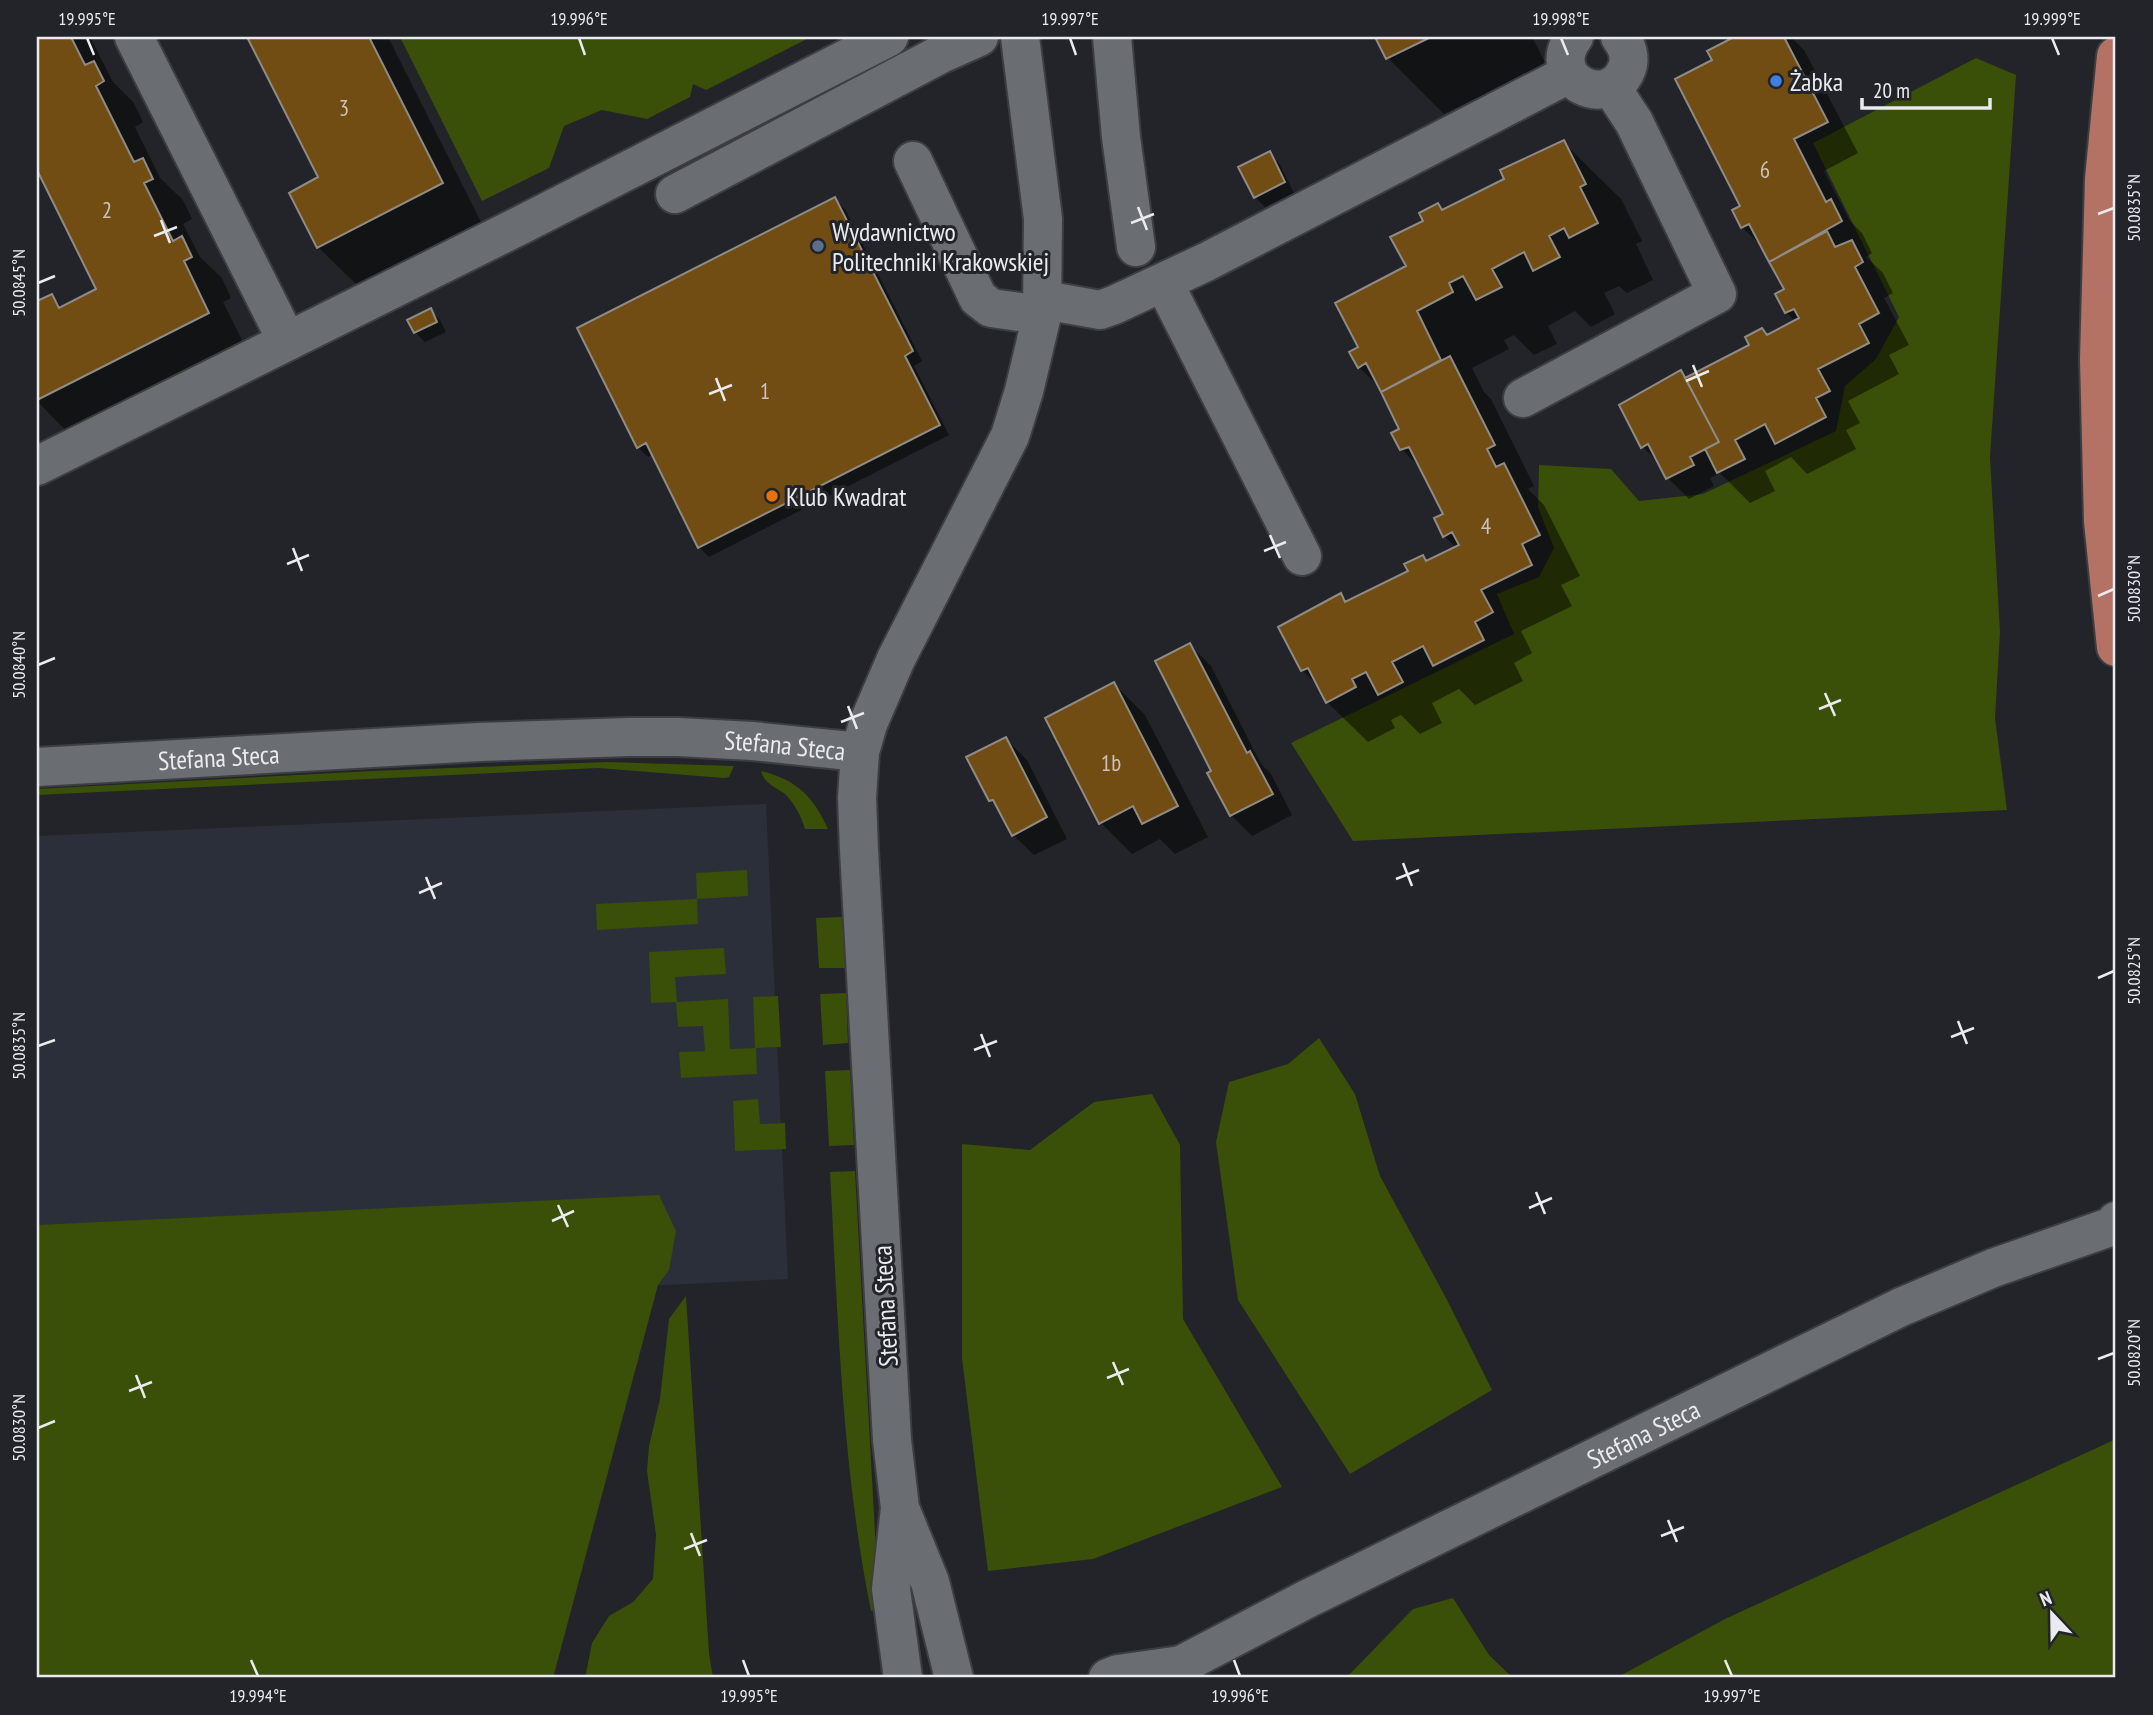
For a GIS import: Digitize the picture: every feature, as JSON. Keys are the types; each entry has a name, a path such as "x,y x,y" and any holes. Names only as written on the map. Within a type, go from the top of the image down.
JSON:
{"main road":[{"path":"2116,56 2104,179 2099,359 2103,521 2116,647"}],"street":[{"path":"134,37 287,341"},
{"path":"37,466 521,225 889,37"},
{"path":"675,194 941,54 979,37"},
{"path":"860,752 867,724 896,659 1010,436 1024,391 1043,307 1043,219 1020,37"},
{"path":"1112,37 1136,247"},
{"path":"913,161 978,298 991,308 1100,310 1164,283 1572,55 1574,80 1587,88 1603,90 1611,87 1623,76 1629,62 1627,47 1620,37"},
{"path":"1523,398 1717,293 1634,122 1611,87"},
{"path":"1164,283 1303,556"},
{"name":"Stefana Steca","path":"37,767 465,742 629,737 752,741 860,752 857,798 859,850 892,1440 900,1508 891,1589 903,1678"},
{"name":"Stefana Steca","path":"1108,1678 1118,1674 1174,1672 1307,1599 1901,1307 1993,1268 2115,1225"},
{"name":"Stefana Steca","path":"900,1508 930,1582 954,1678"}],"shaded area":[{"path":"766,804 788,1279 37,1315 37,836"}],"green space":[{"path":"400,37 811,37 706,90 693,84 690,97 647,119 602,110 564,126 549,168 482,201"},
{"path":"1976,58 2016,75 1990,457 2000,632 1995,718 2007,810 1353,841 1291,743 1514,634 1497,594 1539,577 1554,548 1538,507 1539,465 1611,469 1639,501 1703,494 1836,431 1845,386 1876,359 1899,317 1813,143"},
{"path":"608,762 734,766 729,777 724,778 598,768 37,795 37,789 372,771"},
{"path":"761,771 785,779 802,791 816,807 828,829 805,829 792,802 768,782"},
{"path":"747,870 748,896 697,899 696,873"},
{"path":"697,899 698,924 597,930 596,904"},
{"path":"842,917 845,968 819,968 816,918"},
{"path":"724,948 726,974 675,977 677,1002 728,999 730,1049 755,1048 753,997 778,996 781,1047 756,1048 757,1074 681,1078 679,1052 705,1051 703,1026 678,1027 676,1002 651,1003 649,952"},
{"path":"846,993 848,1043 823,1045 820,994"},
{"path":"1319,1038 1355,1094 1380,1176 1492,1390 1350,1474 1238,1300 1216,1142 1229,1082 1288,1064"},
{"path":"850,1070 854,1145 829,1146 825,1071"},
{"path":"1152,1094 1180,1145 1183,1319 1282,1487 1093,1559 988,1571 962,1358 962,1144 1030,1150 1094,1102"},
{"path":"758,1099 760,1124 785,1123 786,1149 735,1151 733,1101"},
{"path":"855,1171 878,1587 882,1610 871,1611 847,1448 830,1172"},
{"path":"659,1195 676,1231 669,1270 658,1285 553,1678 37,1678 37,1225"},
{"path":"686,1296 709,1653 713,1678 585,1678 592,1643 609,1616 633,1602 653,1579 656,1535 647,1471 649,1446 660,1399 669,1319"},
{"path":"2116,1439 2116,1678 1616,1678 1725,1619"},
{"path":"1453,1598 1489,1655 1513,1678 1346,1678 1413,1609"}],"building":[{"path":"37,37 71,37 85,65 94,61 104,81 96,86 134,162 143,158 153,179 144,183 173,241 182,236 192,257 184,261 209,313 37,400 37,301 52,294 59,308 96,289 37,170"},
{"path":"247,37 369,37 443,183 317,248 289,193 318,177"},
{"path":"1375,37 1431,37 1386,59"},
{"path":"1734,37 1784,37 1828,122 1794,139 1826,202 1831,199 1842,221 1769,262 1749,224 1741,228 1732,210 1740,206 1675,79 1712,60 1707,51"},
{"path":"1564,140 1586,184 1580,187 1598,223 1569,238 1564,228 1549,236 1560,257 1533,271 1524,252 1492,269 1502,287 1476,300 1463,276 1449,283 1453,292 1417,311 1441,360 1381,392 1366,363 1358,368 1349,352 1358,347 1335,303 1406,266 1390,237 1423,221 1419,213 1438,203 1442,210 1504,179 1500,170"},
{"path":"1270,151 1285,182 1254,198 1238,167"},
{"path":"835,197 913,351 905,356 940,425 698,548 646,443 637,448 577,328"},
{"path":"1827,231 1835,247 1852,240 1863,262 1855,267 1879,313 1859,324 1869,343 1818,369 1830,391 1816,398 1826,417 1775,444 1765,424 1735,440 1745,459 1717,473 1705,449 1719,442 1685,378 1749,345 1745,337 1762,328 1767,335 1799,318 1794,309 1785,313 1775,294 1784,289 1769,262"},
{"path":"431,308 437,322 414,333 407,320"},
{"path":"1450,356 1495,445 1487,449 1496,467 1504,463 1540,535 1522,544 1532,565 1481,590 1493,612 1475,622 1484,640 1433,666 1423,646 1392,662 1403,682 1378,695 1366,672 1352,679 1356,687 1326,703 1308,668 1301,671 1278,627 1341,593 1345,602 1408,571 1404,564 1423,555 1426,561 1459,545 1452,532 1443,537 1434,518 1443,514 1409,447 1400,450 1391,433 1399,429 1381,392"},
{"path":"1681,370 1719,442 1690,457 1694,465 1666,479 1648,444 1641,448 1619,405"},
{"path":"1190,643 1247,753 1250,751 1273,794 1230,816 1207,773 1211,771 1155,661"},
{"path":"1114,682 1178,806 1142,824 1133,806 1099,824 1045,718"},
{"path":"1006,737 1047,817 1012,836 993,800 989,801 966,757"}],"place":[{"name":"Żabka","path":"1776,81"},
{"name":"Wydawnictwo Politechniki Krakowskiej","path":"818,246"},
{"name":"Klub Kwadrat","path":"772,496"}]}
